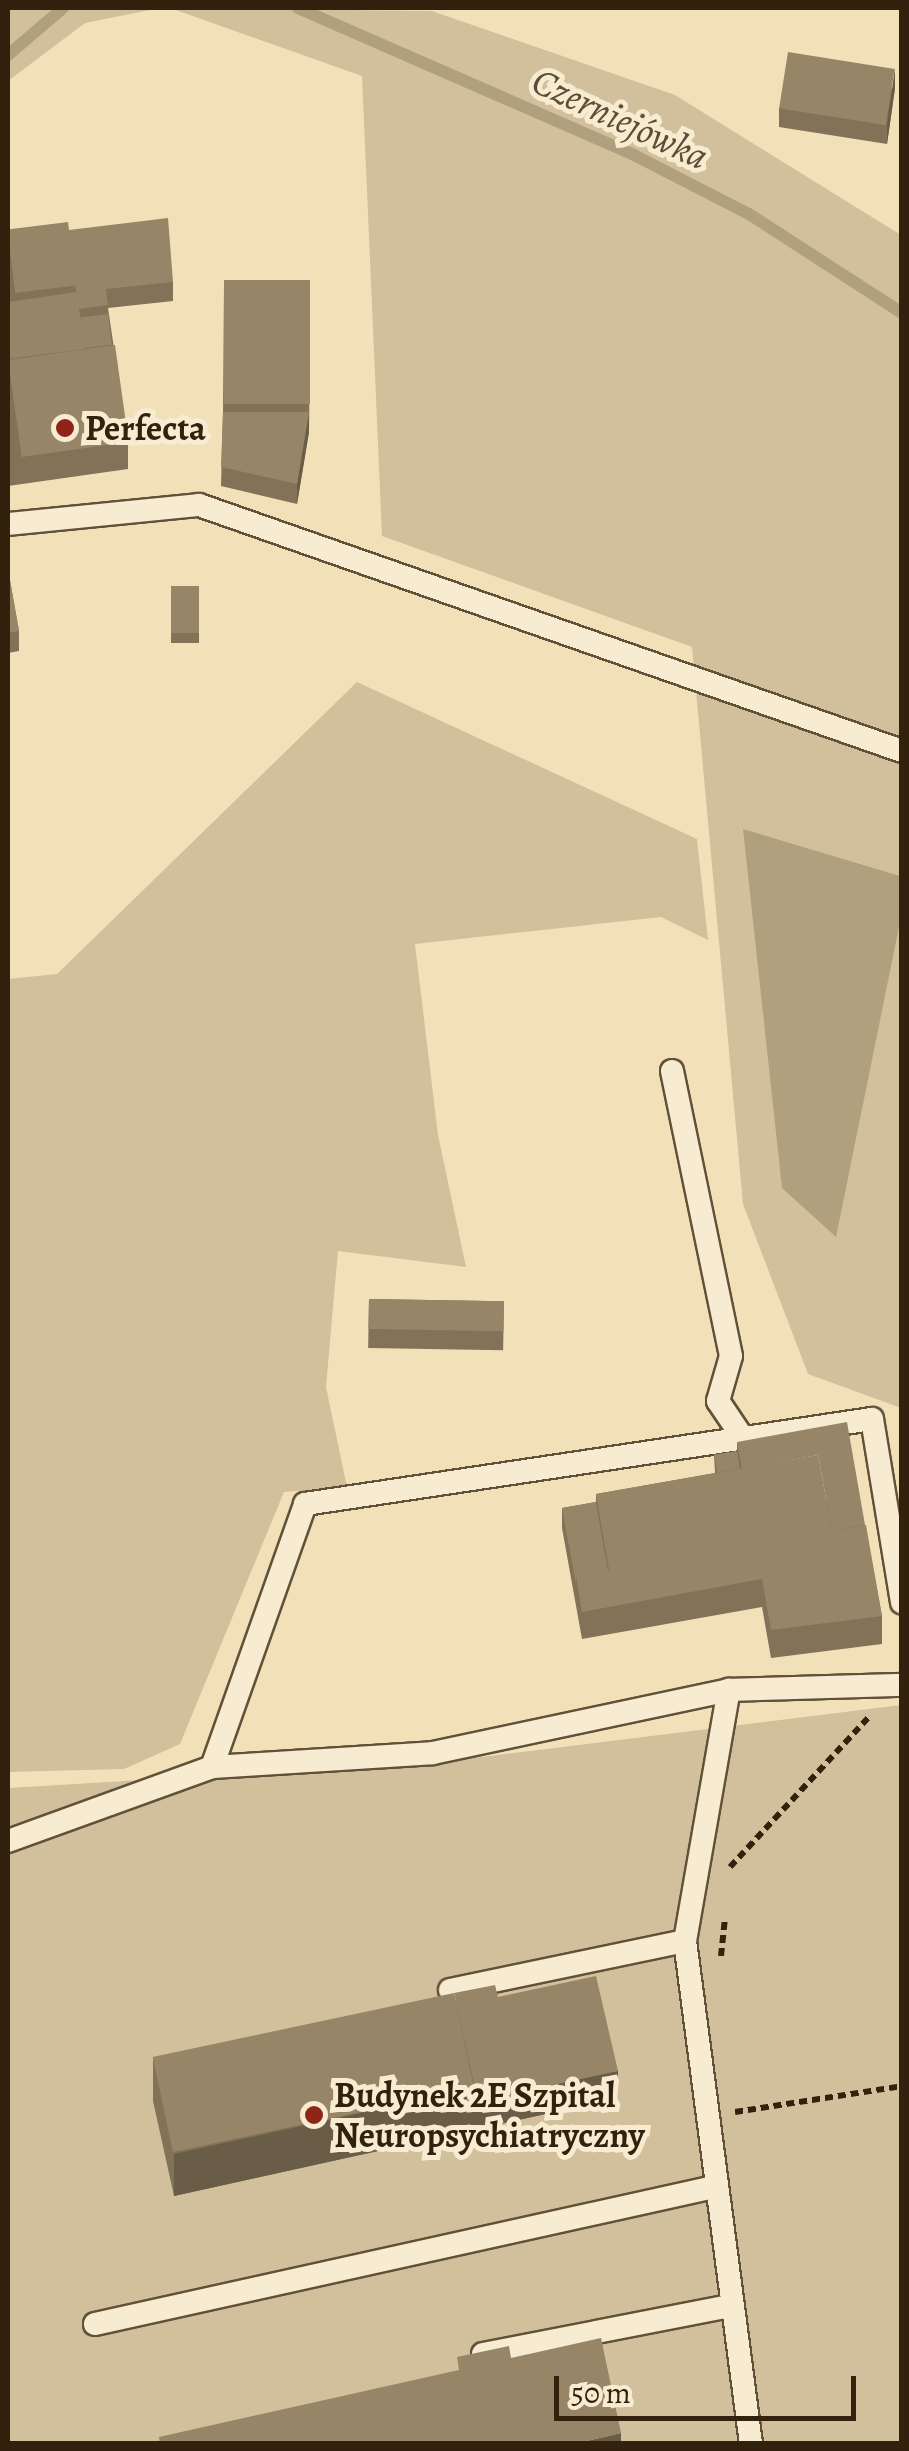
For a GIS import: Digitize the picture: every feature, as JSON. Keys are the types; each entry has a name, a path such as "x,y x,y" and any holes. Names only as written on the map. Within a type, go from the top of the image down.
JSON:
{"lane":[{"path":"8,524 200,505 902,750"},
{"path":"672,1071 731,1356 718,1402 743,1438"},
{"path":"212,1767 305,1504 872,1419 902,1602"},
{"path":"8,1842 212,1767 434,1753 729,1690 902,1685"},
{"path":"729,1690 685,1940 714,2187 751,2444"},
{"path":"450,1990 685,1940"},
{"path":"95,2324 714,2187"},
{"path":"467,2356 730,2306"}],"path":[{"path":"728,1887 730,1868 872,1714"},
{"path":"720,1966 726,1907"},
{"path":"724,2114 902,2086"}],"shaded area":[{"path":"8,8 160,8 85,23 8,81"},
{"path":"170,8 432,11 675,95 901,235 901,1408 808,1374 743,1204 692,647 382,536 362,76"},
{"path":"357,682 697,839 708,940 661,917 415,944 438,1135 466,1267 338,1251 326,1387 347,1487 284,1492 180,1744 124,1769 8,1772 8,979 57,974"},
{"path":"743,829 900,876 901,917 836,1237 782,1188"},
{"path":"901,1705 901,2443 8,2444 8,1788 441,1762"}],"building":[{"path":"788,52 895,69 886,125 779,108"},
{"path":"168,218 173,282 106,289 108,305 79,309 85,349 8,359 8,302 76,292 69,230"},
{"path":"68,222 76,286 15,293 8,229"},
{"path":"224,280 310,280 310,404 224,404"},
{"path":"108,314 112,345 84,348 80,317"},
{"name":"Perfecta","path":"115,345 129,442 22,457 8,360"},
{"path":"223,412 309,412 297,484 221,467"},
{"path":"8,569 19,631 8,633"},
{"path":"171,586 199,586 199,633 171,633"},
{"path":"369,1299 504,1301 503,1331 368,1329"},
{"path":"847,1422 865,1525 832,1531 818,1455 742,1469 737,1442"},
{"path":"737,1451 740,1469 717,1472 714,1455"},
{"path":"818,1455 832,1531 866,1525 882,1616 771,1630 762,1579 582,1612 576,1576 609,1570 596,1494"},
{"path":"596,1502 608,1571 576,1576 576,1584 562,1508"},
{"name":"Budynek 2E Szpital Neuropsychiatryczny","path":"596,1976 618,2071 475,2102 454,1993 495,1985 498,1997"},
{"path":"454,1993 474,2088 173,2152 153,2057"},
{"path":"601,2338 621,2433 574,2444 160,2444 159,2437 459,2370 457,2357 509,2346 511,2358"}],"waterway":[{"name":"Czerniejówka","path":"8,55 63,8"},
{"name":"Czerniejówka","path":"298,8 634,155 749,214 902,313"}],"place":[{"name":"Perfecta","path":"65,428"},
{"name":"Budynek 2E Szpital Neuropsychiatryczny","path":"314,2115"}]}
